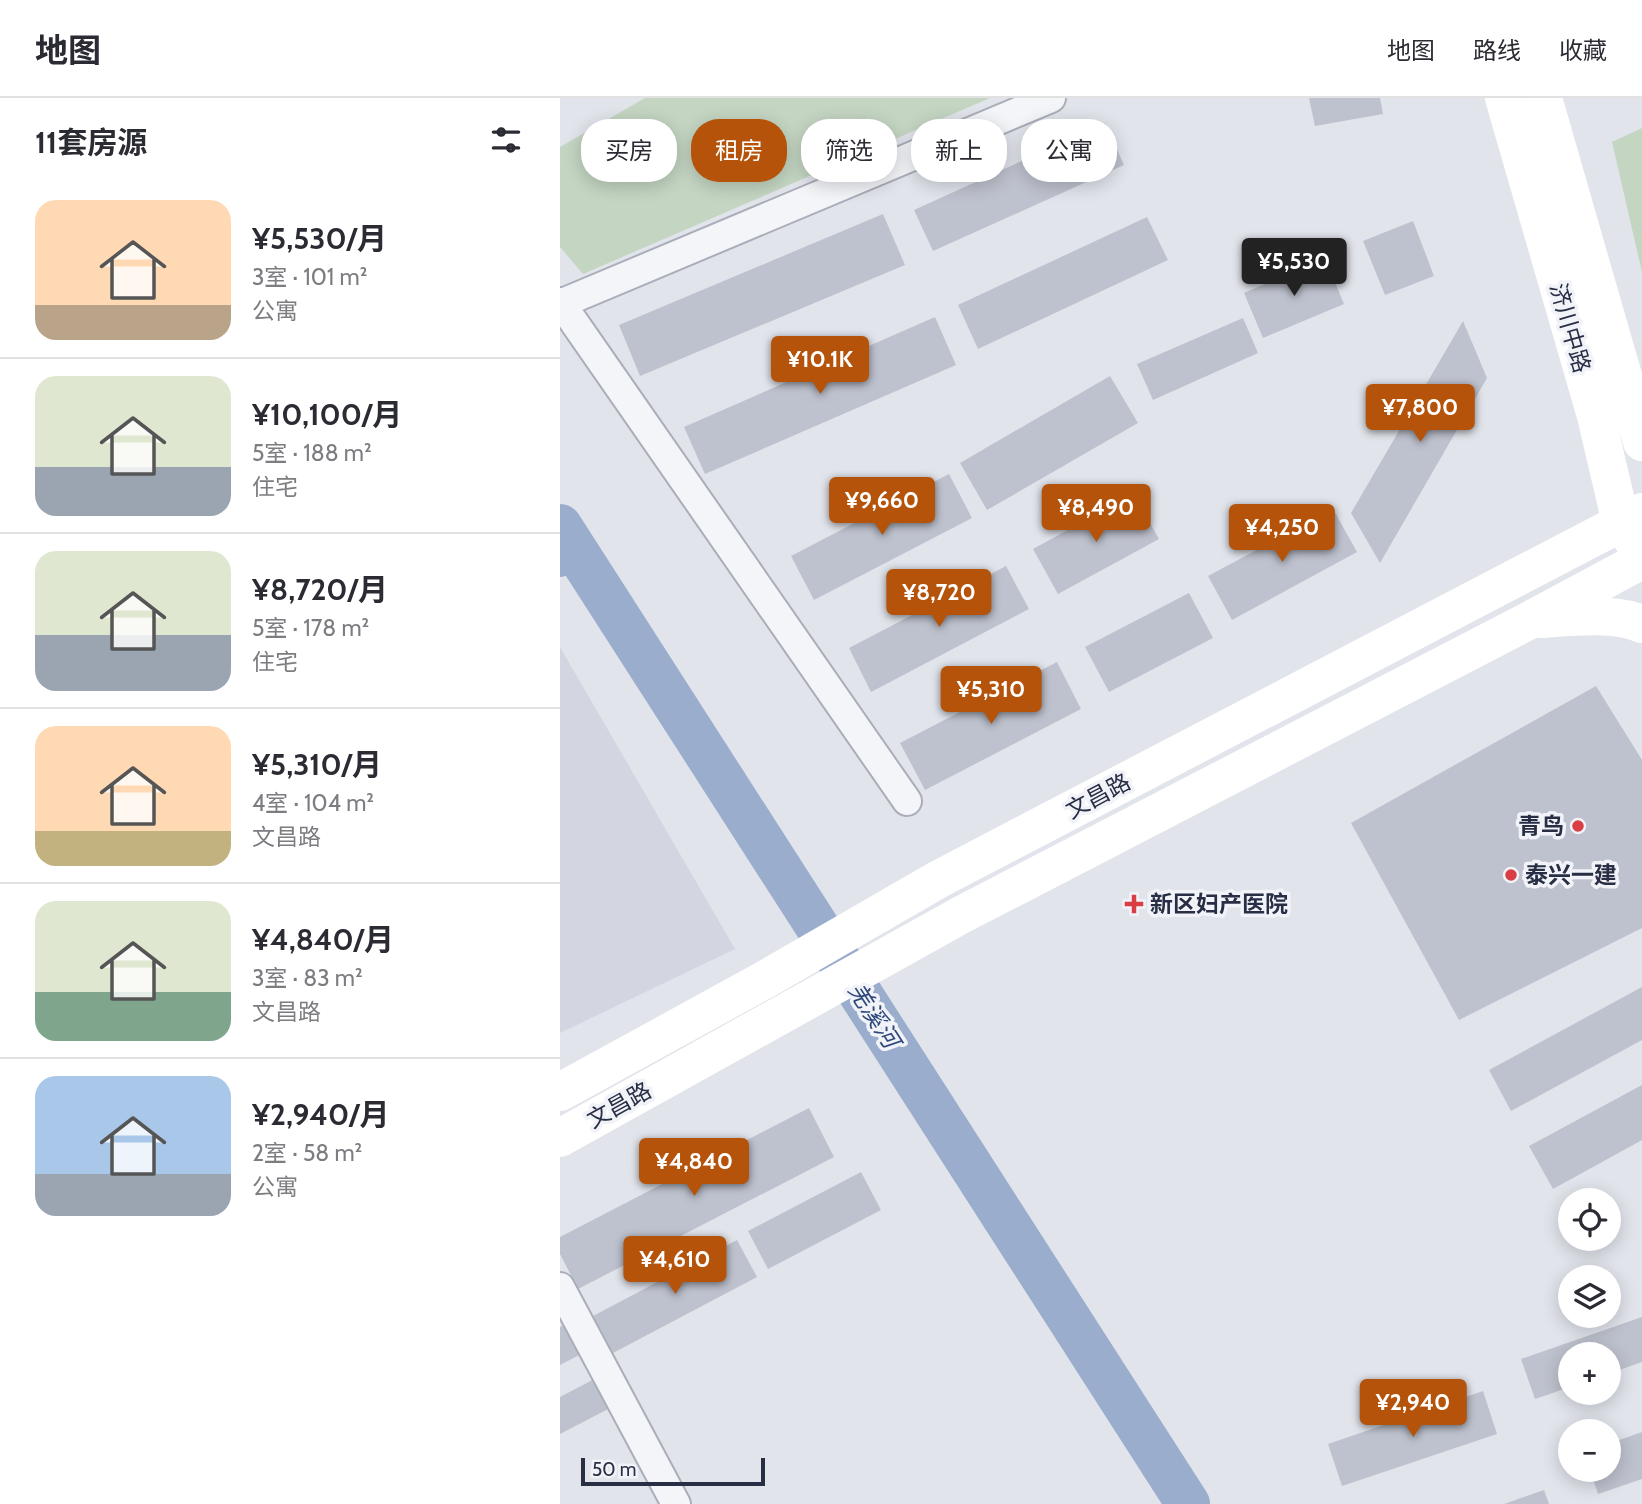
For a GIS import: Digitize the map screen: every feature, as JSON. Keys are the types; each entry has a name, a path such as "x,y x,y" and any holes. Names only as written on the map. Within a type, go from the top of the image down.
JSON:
{"main road":[{"name":"济川中路","path":"1504,98 1596,416 1635,529"},
{"name":"济川中路","path":"1543,98 1637,409 1642,442"},
{"name":"文昌路","path":"560,1092 766,979 939,879 1635,529"},
{"name":"文昌路","path":"560,1138 961,915 1642,560"},
{"path":"1532,619 1586,616 1633,620 1642,624"}],"street":[{"path":"907,801 560,303 1051,98"},
{"path":"560,1287 676,1504"}],"shaded area":[{"path":"560,647 735,949 560,1033"}],"green space":[{"path":"645,98 990,98 941,119 911,119 911,132 897,138 897,119 801,119 801,180 583,274 560,247 560,147 581,135 581,182 677,182 677,119 609,119"},
{"path":"1642,128 1642,272 1612,142"}],"building":[{"path":"1309,98 1380,98 1383,114 1315,126"},
{"path":"1117,150 1124,165 1117,168"},
{"path":"1021,161 1021,182 1086,182 933,251 914,210 975,182 1007,182 1007,168"},
{"path":"883,214 905,265 640,376 619,325"},
{"path":"1147,217 1168,260 978,349 958,305"},
{"path":"1413,221 1434,276 1385,295 1363,241"},
{"path":"1325,258 1344,304 1263,338 1244,293"},
{"path":"935,317 956,365 705,474 684,427"},
{"path":"1243,318 1258,353 1153,400 1137,364"},
{"path":"1463,321 1487,378 1380,563 1351,513"},
{"path":"1110,376 1138,423 987,510 960,463"},
{"path":"949,474 972,518 814,600 791,556"},
{"path":"1134,494 1159,539 1058,594 1033,549"},
{"path":"1333,509 1357,552 1232,620 1208,576"},
{"path":"1006,566 1029,609 871,692 849,648"},
{"path":"1189,593 1213,638 1109,692 1085,647"},
{"path":"1057,662 1081,709 925,790 900,743"},
{"name":"泰兴一建","path":"1596,686 1642,760 1642,928 1459,1020 1351,823"},
{"path":"1642,987 1642,1040 1511,1111 1489,1070"},
{"path":"1642,1085 1642,1140 1553,1189 1529,1146"},
{"path":"809,1108 834,1157 578,1289 560,1254 560,1237"},
{"path":"861,1172 881,1210 768,1269 748,1231"},
{"path":"737,1240 757,1277 613,1353 593,1316"},
{"path":"1642,1317 1642,1362 1621,1369 1621,1342 1570,1342 1610,1328 1621,1328 1621,1324"},
{"path":"567,1323 583,1353 560,1365 560,1327"},
{"path":"1558,1346 1558,1391 1535,1399 1521,1359"},
{"path":"598,1377 614,1406 560,1434 560,1397"},
{"path":"1483,1391 1497,1434 1342,1486 1328,1444"},
{"path":"1642,1432 1642,1479 1598,1494 1594,1482 1621,1482 1621,1439"},
{"path":"1544,1490 1549,1504 1504,1504"}],"waterway":[{"name":"羌溪河","path":"560,526 1188,1504"},
{"path":"560,564 579,556"}],"place":[{"name":"青鸟","path":"1578,826"},
{"name":"泰兴一建","path":"1511,875"},
{"name":"新区妇产医院","path":"1134,904"}]}
